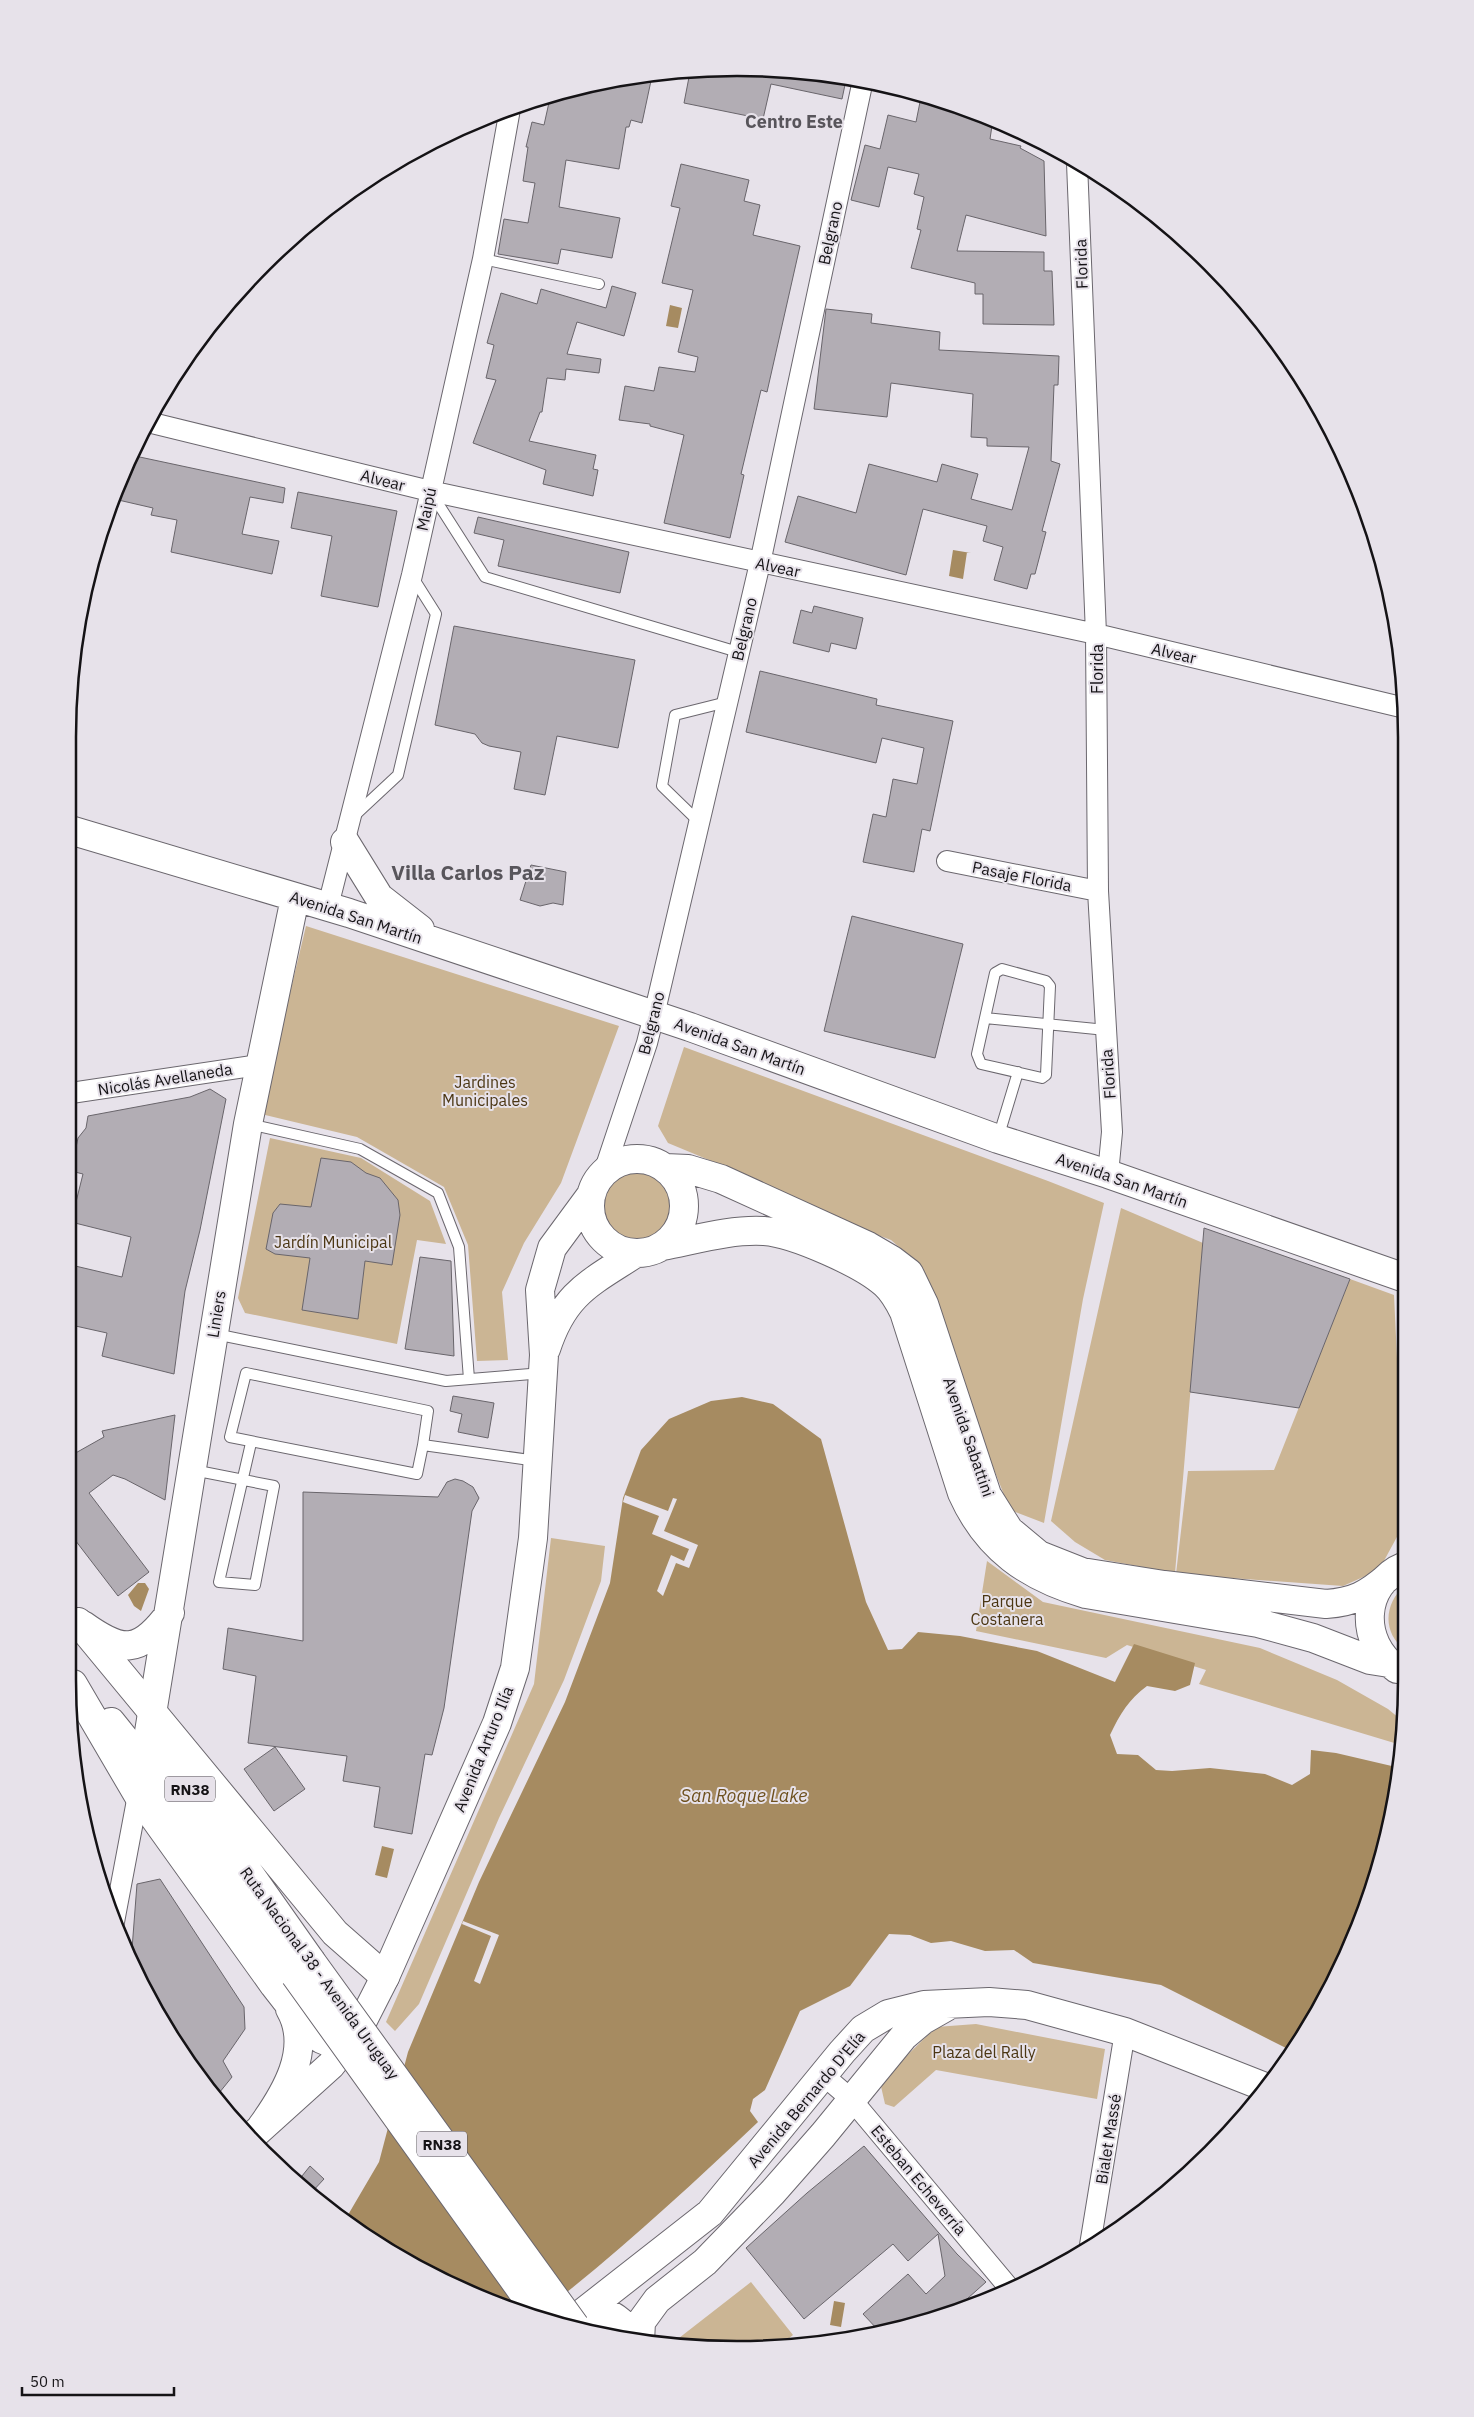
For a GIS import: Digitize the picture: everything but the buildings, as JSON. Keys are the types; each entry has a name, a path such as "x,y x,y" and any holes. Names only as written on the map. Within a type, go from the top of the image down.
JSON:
{"main road":[{"path":"347,831 378,897 444,946"},
{"name":"Avenida San Martín","path":"76,832 295,898 328,906 654,1015 998,1138 1108,1174 1398,1276"},
{"name":"Liniers","path":"151,1721 248,1124 295,898"},
{"path":"544,1364 540,1290 552,1248 598,1184 614,1165 627,1160 640,1159 654,1162 665,1168 676,1179 682,1193 684,1208 677,1230 662,1246 649,1252 636,1254 622,1251 600,1235 593,1222 590,1209 598,1184"},
{"name":"Avenida Sabattini","path":"665,1168 688,1169 721,1180 868,1246 892,1260 908,1273 914,1281 924,1304 987,1495 1010,1530 1039,1555 1082,1572 1164,1585 1326,1604 1347,1603 1371,1592 1398,1568"},
{"name":"Avenida Sabattini","path":"662,1246 749,1231 778,1232 813,1244 883,1282 898,1299 904,1312 962,1493 970,1510 984,1531 1021,1566 1055,1584 1086,1594 1258,1623 1314,1638 1398,1671"},
{"path":"544,1364 553,1327 564,1307 577,1292 636,1254"},
{"name":"Avenida Arturo Ilía","path":"349,2043 385,1977 497,1724 515,1668 533,1538 544,1364"},
{"path":"1398,1568 1378,1587 1369,1613 1373,1640 1398,1670"},
{"path":"76,1618 114,1645 134,1645 150,1636 170,1613"},
{"name":"Ruta Nacional 38 - Avenida Uruguay","path":"76,1618 151,1721 294,1973 569,2319"},
{"name":"Ruta Nacional 38 - Avenida Uruguay","path":"76,1678 140,1758 535,2309"},
{"path":"76,1690 138,1795 294,1973 306,2026 321,2039 338,2046 349,2043"},
{"path":"151,1721 335,1933 385,1977"},
{"path":"256,2132 289,2084 294,2069 298,2038 292,2012 294,1973"},
{"name":"Avenida Bernardo D'Elía","path":"575,2320 621,2280 696,2227 710,2213 855,2037 873,2023 905,2009 924,2005 989,2002 1027,2005 1125,2032 1259,2085"},
{"path":"639,2333 641,2322 646,2311 705,2262 734,2232 823,2135 904,2036 923,2020 950,2004"},
{"path":"256,2132 331,2064 349,2043"},
{"path":"578,2321 602,2311 614,2316 629,2331"}],"street":[{"name":"Belgrano","path":"598,1184 647,1043 654,1015 760,563 861,88"},
{"name":"Maipú","path":"328,906 412,575 483,259 509,117"},
{"name":"Florida","path":"1077,171 1096,634 1098,892 1112,1132 1108,1174"},
{"name":"Alvear","path":"156,424 430,491 1096,634 1397,706"},
{"name":"Pasaje Florida","path":"947,861 1098,892"},
{"name":"Nicolás Avellaneda","path":"76,1092 259,1065"},
{"path":"117,1907 138,1795"},
{"name":"Bialet Massé","path":"1091,2237 1125,2032"},
{"name":"Esteban Echeverría","path":"823,2076 851,2099 1005,2283"}],"lane":[{"path":"483,259 599,284"},
{"path":"430,491 485,577 738,652"},
{"path":"347,831 398,775 436,614 412,575"},
{"path":"698,821 662,786 675,715 727,702"},
{"path":"1002,970 1046,981 1048,984 1048,1024 1046,1075 1042,1078 982,1064 978,1060 977,1054 994,973 1002,970"},
{"path":"985,1018 1106,1030"},
{"path":"998,1138 1018,1072"},
{"path":"248,1124 360,1149 438,1193 459,1247 469,1379"},
{"path":"213,1333 446,1381 469,1379 544,1364"},
{"path":"246,1373 428,1411 423,1445 417,1474 230,1438 246,1373"},
{"path":"192,1470 243,1480 274,1486 255,1585 219,1582 243,1480 251,1442"},
{"path":"423,1445 538,1462"}],"green space":[{"name":"Jardines Municipales","path":"306,926 619,1026 561,1183 524,1243 502,1292 508,1360 477,1361 468,1245 444,1187 357,1137 261,1114"},
{"path":"684,1047 1104,1203 1083,1299 1044,1523 1010,1510 978,1429 957,1357 923,1268 891,1240 859,1228 757,1180 668,1143 658,1126"},
{"name":"Jardín Municipal","path":"270,1138 361,1158 430,1201 446,1244 417,1240 397,1344 245,1313 238,1298"},
{"path":"636,1173 649,1175 660,1183 668,1194 670,1207 668,1220 660,1231 649,1239 636,1241 623,1239 612,1231 604,1220 602,1207 604,1194 612,1183 623,1175"},
{"path":"1121,1208 1203,1243 1175,1573 1105,1560 1075,1542 1051,1521"},
{"path":"1350,1279 1394,1295 1398,1380 1398,1535 1379,1570 1343,1586 1176,1574 1188,1471 1274,1470"},
{"path":"551,1538 605,1546 601,1581 564,1680 499,1818 419,2004 395,2031 386,2022 534,1684"},
{"name":"Parque Costanera","path":"987,1561 1043,1602 1260,1648 1337,1680 1388,1709 1396,1716 1394,1743 1199,1684 1206,1670 1127,1645 1106,1658 976,1631"},
{"path":"1398,1593 1398,1643 1389,1627 1388,1618 1393,1601"},
{"name":"Plaza del Rally","path":"976,2024 1105,2049 1097,2099 936,2070 894,2107 885,2104 880,2082 936,2027"},
{"path":"751,2282 793,2335 789,2338 737,2341 679,2338"}],"water":[{"path":"670,305 682,308 678,328 666,326"},
{"path":"953,550 967,552 963,579 949,576"},
{"name":"San Roque Lake","path":"742,1397 773,1404 821,1439 866,1602 888,1650 902,1649 918,1632 960,1636 1037,1651 1115,1682 1134,1644 1195,1663 1190,1685 1175,1691 1147,1686 1130,1702 1110,1735 1117,1754 1138,1755 1156,1770 1172,1771 1210,1768 1265,1774 1292,1785 1310,1774 1311,1750 1336,1753 1392,1766 1385,1809 1363,1892 1347,1933 1330,1972 1285,2048 1161,1985 1033,1963 1014,1950 985,1951 951,1941 931,1943 910,1935 889,1934 850,1986 800,2011 765,2090 753,2099 750,2111 758,2122 649,2222 593,2271 542,2311 484,2290 445,2273 407,2252 349,2214 379,2162 408,2052 479,1882 565,1702 610,1583 623,1498 641,1450 669,1419 711,1401"},
{"path":"138,1583 145,1583 149,1589 141,1611 134,1606 128,1595"},
{"path":"382,1846 394,1849 387,1878 375,1875"},
{"path":"834,2301 845,2303 841,2327 830,2325"}],"pier":[{"path":"625,1495 668,1511 673,1498 677,1499 664,1531 698,1545 689,1568 676,1563 663,1596 657,1591 671,1555 684,1561 689,1549 652,1534 659,1516 623,1502"},
{"path":"463,1921 499,1935 480,1984 474,1981 491,1936 462,1924"}],"district":[{"name":"Centro Este","path":"794,121"},
{"name":"Villa Carlos Paz","path":"468,872"}]}
